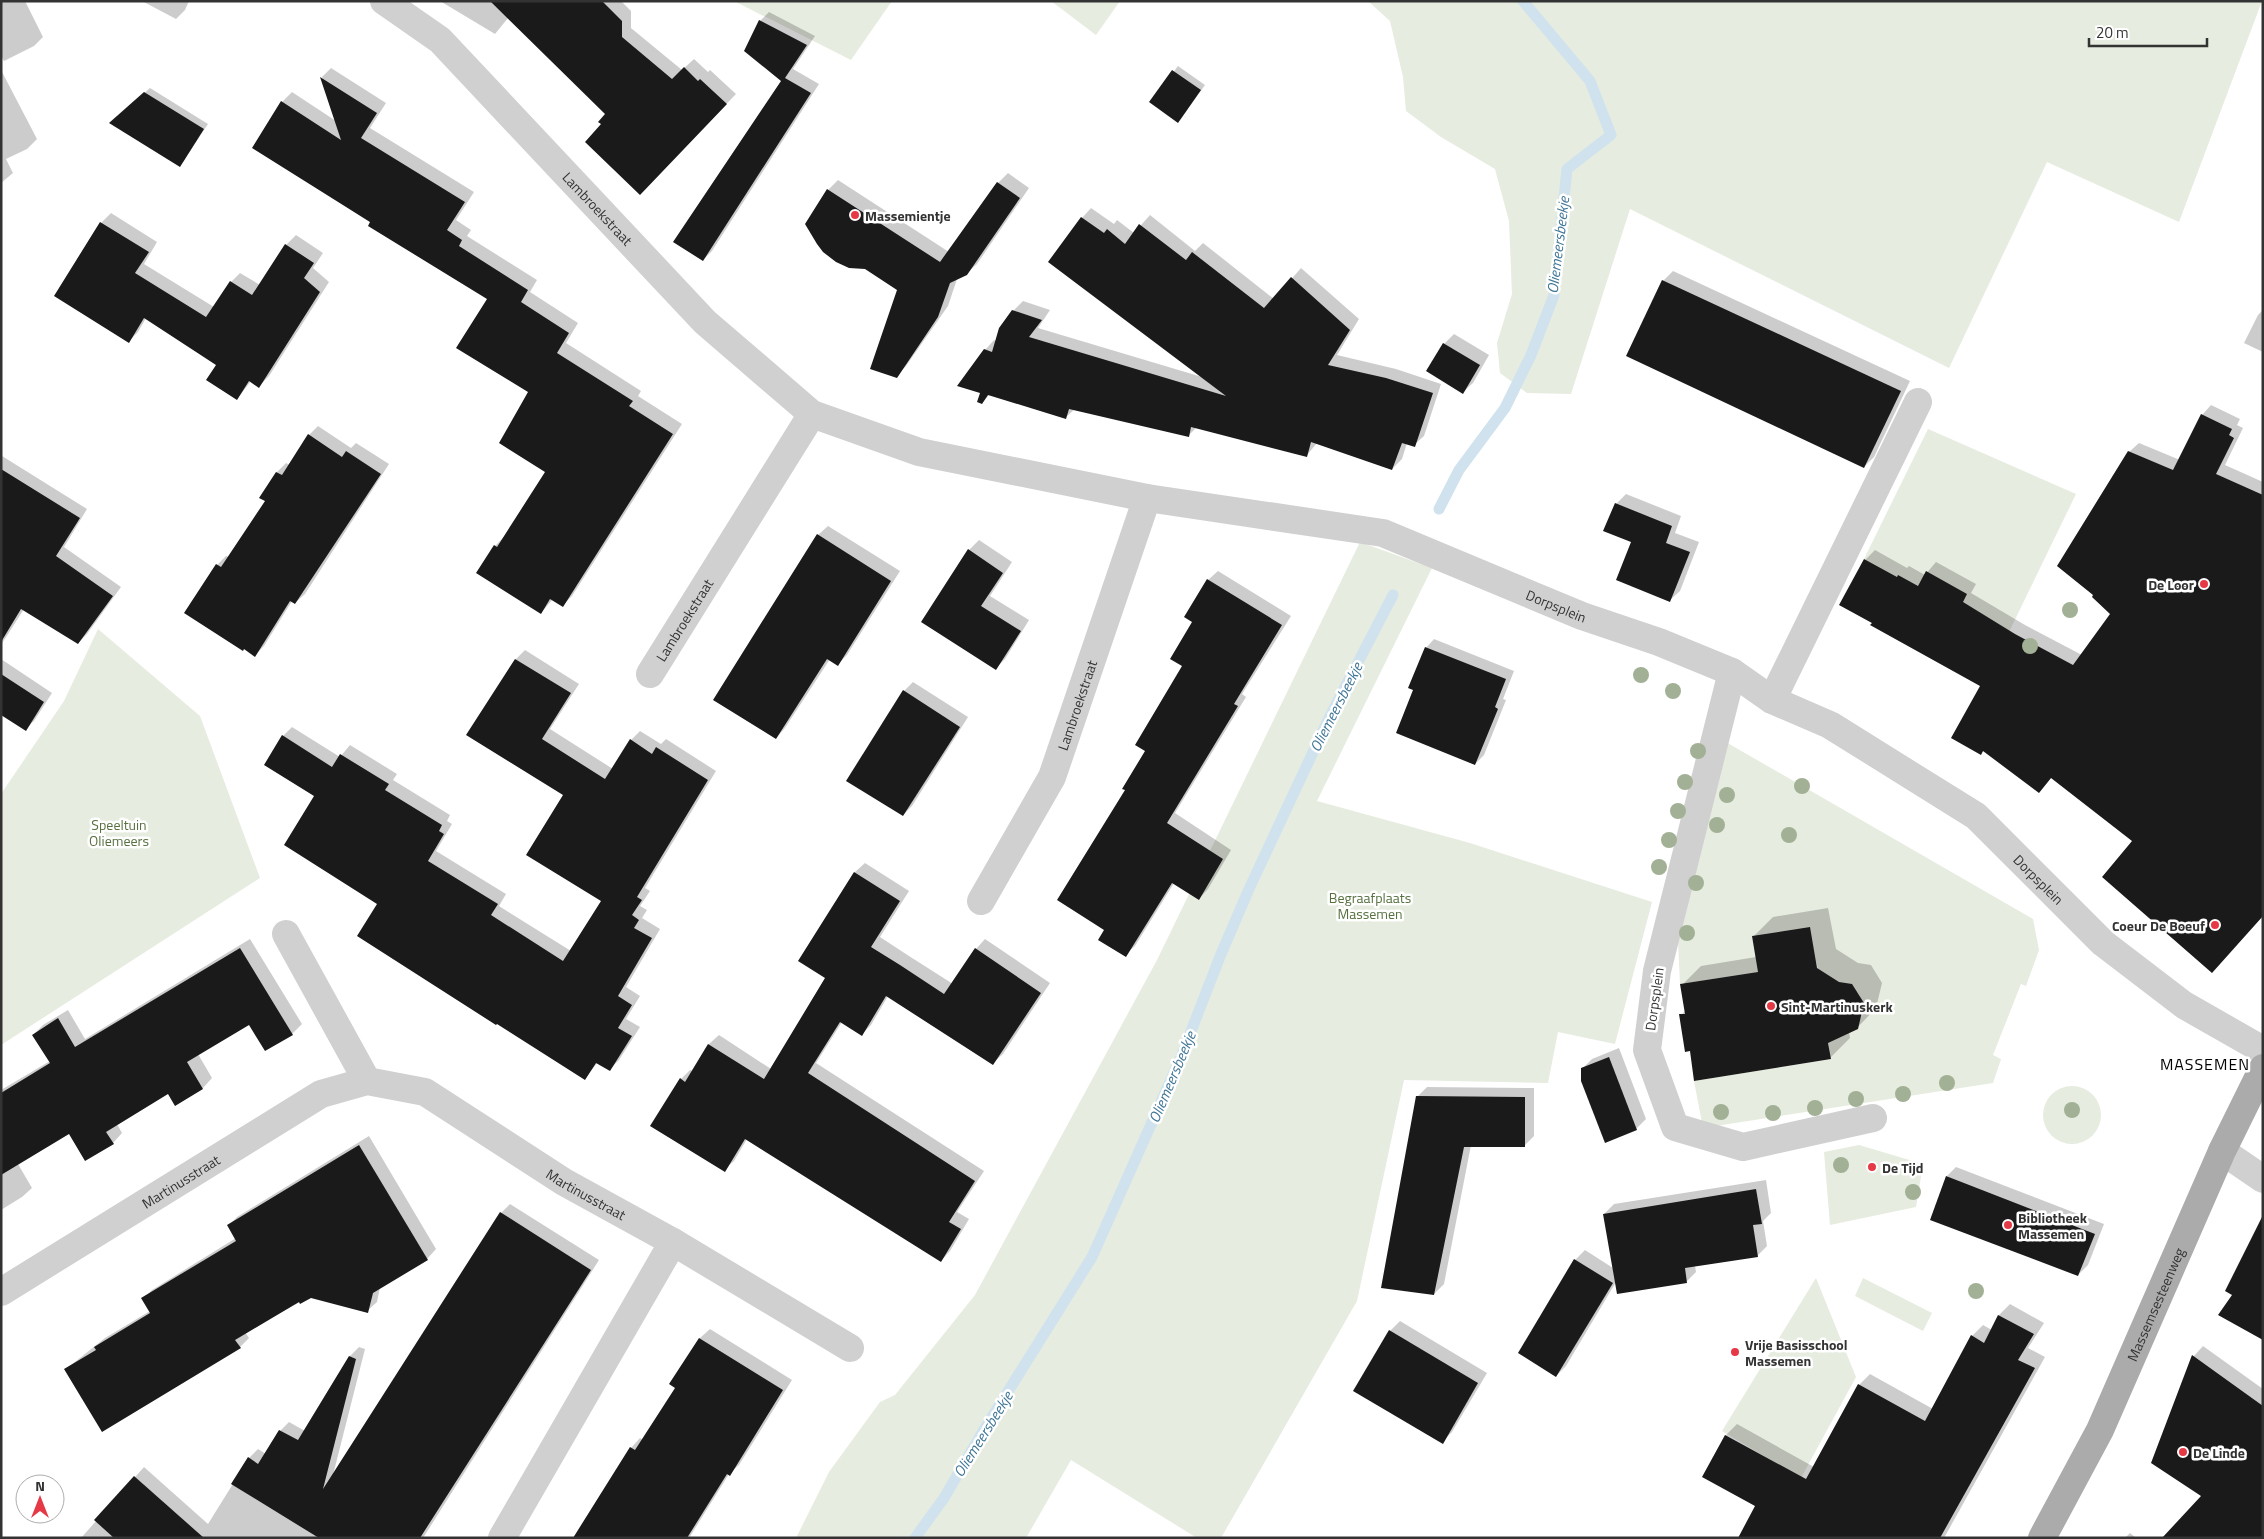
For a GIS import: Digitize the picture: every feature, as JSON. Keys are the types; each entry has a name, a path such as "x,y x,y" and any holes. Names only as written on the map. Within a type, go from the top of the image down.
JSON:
{"main road":[{"name":"Massemsesteenweg","path":"2042,1538 2100,1430 2222,1150 2263,1068"}],"street":[{"name":"Lambroekstraat","path":"384,1 440,40 705,322 812,414 919,452 1147,498 1383,534"},
{"path":"1772,700 1918,402"},
{"name":"Lambroekstraat","path":"650,674 812,414"},
{"name":"Lambroekstraat","path":"981,901 1052,776 1147,498"},
{"name":"Dorpsplein","path":"1383,534 1582,616 1659,642 1732,672 1772,700 1830,725 1976,816 2103,943 2184,1005 2263,1050"},
{"name":"Dorpsplein","path":"1732,672 1657,971 1648,1050 1675,1127 1743,1147 1873,1118"},
{"path":"286,934 367,1081"},
{"name":"Martinusstraat","path":"1,1292 320,1094 367,1081 425,1092 564,1182 673,1242 850,1348"},
{"path":"2222,1150 2263,1179"},
{"path":"502,1538 673,1242"}],"green space":[{"path":"734,1 892,1 851,60"},
{"path":"1051,1 1120,1 1096,35"},
{"path":"1368,1 2262,1 2179,222 2047,162 1949,368 1630,209 1571,394 1527,393 1500,373 1497,343 1512,294 1509,221 1495,169 1441,137 1406,111 1403,77 1390,21"},
{"path":"1928,429 2076,494 2007,636 1864,559"},
{"name":"Begraafplaats Massemen","path":"1360,542 1432,568 1317,801 1470,843 1652,902 1615,1044 1558,1032 1548,1083 1404,1080 1357,1301 1221,1538 1197,1538 1071,1460 1026,1538 796,1538 829,1472 880,1402 895,1395 975,1295 1157,960"},
{"name":"Speeltuin Oliemeers","path":"98,629 200,716 260,878 1,1045 1,794 64,701"},
{"path":"1724,741 2033,919 2039,950 2026,986 2021,984 1993,1055 2001,1059 1993,1083 1703,1128 1694,1081 1831,1059 1827,1034 1861,1018 1862,1015 1859,1013 1857,998 1860,996 1857,992 1854,994 1840,983 1822,988 1817,963 1814,963 1809,927 1752,936 1759,972 1680,984 1677,919"},
{"path":"2066,1086 2078,1086 2093,1094 2101,1109 2101,1121 2093,1136 2078,1144 2066,1144 2051,1136 2043,1121 2043,1109 2051,1094"},
{"path":"1859,1145 1923,1164 1916,1207 1830,1225 1824,1152"},
{"path":"1816,1278 1856,1377 1801,1478 1722,1431"},
{"path":"1863,1278 1932,1313 1923,1331 1855,1296"}],"building":[{"path":"490,1 602,1 622,21 622,37 672,79 684,67 727,104 640,195 585,142 601,124 598,122 605,114"},
{"path":"759,20 807,45 785,78 811,93 703,261 673,242 781,81 744,51"},
{"path":"1172,70 1201,90 1178,123 1149,102"},
{"path":"320,77 377,113 361,138 465,202 447,230 462,240 459,246 528,290 521,302 569,333 557,353 633,401 629,406 673,434 563,607 550,599 541,614 476,573 494,545 497,547 545,472 499,443 528,392 456,348 487,299 368,226 370,222 252,148 281,101 341,140"},
{"path":"144,92 204,129 180,167 109,123"},
{"path":"997,182 1020,198 967,275 950,283 938,317 897,378 870,369 897,290 865,269 849,268 836,262 823,252 817,244 805,224 827,189 940,262"},
{"path":"1081,217 1104,233 1107,229 1125,244 1139,224 1186,260 1192,252 1264,308 1291,277 1350,330 1328,365 1386,378 1433,393 1415,447 1402,443 1392,470 1311,442 1307,457 1191,427 1189,437 1069,409 1066,419 988,395 982,404 977,402 980,393 957,386 984,349 992,352 999,328 1012,310 1042,320 1029,337 1226,396 1048,262"},
{"path":"100,222 149,252 135,273 206,317 230,281 252,295 285,244 314,263 304,278 320,292 259,388 249,381 237,400 206,380 216,365 144,318 129,343 54,296"},
{"path":"1662,280 1901,391 1864,468 1626,356"},
{"path":"1443,343 1480,365 1463,394 1426,371"},
{"path":"2201,414 2232,429 2229,435 2234,438 2216,474 2263,495 2263,916 2212,973 2102,877 2132,841 2051,778 2039,793 1983,751 1981,755 1951,738 1980,686 1870,625 1872,623 1839,605 1864,559 1918,586 1926,571 1967,594 1963,602 2015,634 2073,665 2110,614 2092,597 2093,595 2057,566 2128,451 2173,470"},
{"path":"308,434 342,457 346,451 381,474 295,604 290,601 255,657 184,613 216,564 221,567 265,501 259,498 276,472 282,475"},
{"path":"1,469 80,518 56,556 113,596 78,644 21,609 1,642"},
{"path":"1615,503 1672,526 1666,543 1690,552 1670,602 1616,580 1631,542 1603,531"},
{"path":"817,534 891,581 838,666 827,659 776,739 713,700"},
{"path":"968,549 1003,573 981,606 1021,631 996,670 921,622"},
{"path":"1207,579 1282,625 1234,704 1238,706 1167,823 1223,859 1199,900 1172,883 1126,957 1098,940 1104,930 1057,900 1125,790 1122,789 1145,751 1135,745 1182,666 1170,659 1192,622 1184,617"},
{"path":"1425,647 1506,679 1495,707 1498,709 1475,765 1396,733 1413,690 1408,688"},
{"path":"515,659 571,693 542,739 605,779 630,739 652,754 656,747 708,780 637,897 642,900 632,915 639,920 634,928 652,938 618,996 632,1005 618,1028 632,1036 610,1071 596,1063 585,1080 357,936 377,904 284,845 314,796 264,765 282,735 332,767 340,754 389,784 385,790 442,825 439,831 444,834 428,861 498,904 491,915 563,961 601,901 526,855 563,795 466,735"},
{"path":"1,674 44,702 26,731 1,715"},
{"path":"903,690 960,727 903,816 846,781"},
{"path":"854,872 900,901 871,947 944,994 975,948 1041,993 993,1065 886,996 862,1036 840,1022 808,1073 975,1181 949,1222 961,1229 941,1262 745,1139 725,1172 650,1126 680,1078 685,1082 708,1044 764,1079 825,978 798,961"},
{"name":"Sint-Martinuskerk","path":"1810,927 1817,968 1839,982 1852,984 1864,1003 1858,1029 1828,1043 1831,1059 1694,1081 1690,1051 1685,1052 1679,1014 1685,1014 1680,984 1758,972 1752,936"},
{"path":"240,948 293,1035 265,1051 249,1025 187,1062 203,1089 175,1106 168,1094 106,1132 114,1144 85,1161 69,1134 1,1175 1,1093 50,1063 32,1035 58,1018 75,1047"},
{"path":"1609,1057 1637,1130 1605,1143 1581,1081 1581,1068"},
{"path":"1416,1096 1525,1097 1525,1147 1464,1147 1434,1295 1381,1288"},
{"path":"359,1145 428,1260 373,1293 368,1313 311,1298 300,1304 299,1302 235,1340 241,1348 102,1432 64,1369 96,1350 94,1347 150,1313 141,1298 236,1241 227,1225"},
{"name":"Bibliotheek Massemen","path":"1946,1176 2095,1234 2078,1276 1930,1220"},
{"path":"1756,1189 1762,1224 1753,1225 1758,1257 1685,1268 1687,1283 1617,1294 1603,1214"},
{"path":"500,1212 591,1270 420,1538 319,1538 231,1484 248,1457 258,1464 279,1430 298,1440 349,1356 356,1359 323,1489"},
{"path":"2263,1215 2263,1340 2218,1315 2232,1295 2225,1291"},
{"path":"1574,1259 1613,1283 1556,1377 1518,1353"},
{"path":"1998,1315 2034,1334 2018,1360 2035,1368 1940,1538 1738,1538 1755,1506 1702,1477 1725,1435 1806,1479 1858,1384 1925,1421 1971,1335 1984,1343"},
{"path":"1389,1330 1478,1383 1443,1444 1353,1391"},
{"path":"699,1338 783,1390 730,1476 727,1474 687,1538 573,1538 630,1447 635,1450 675,1388 669,1384"},
{"path":"2192,1355 2263,1406 2263,1538 2162,1538 2201,1496 2151,1463"},
{"path":"134,1476 204,1538 114,1538 94,1520"}],"waterway":[{"name":"Oliemeersbeekje","path":"1439,509 1459,470 1505,408 1531,355 1554,295 1567,169 1611,135 1590,81 1523,1"},
{"name":"Oliemeersbeekje","path":"915,1538 944,1498 982,1433 1092,1257 1181,1057 1221,954 1249,889 1328,720 1393,595"}],"place":[{"name":"Massemientje","path":"855,215"},
{"name":"De Loor","path":"2204,584"},
{"name":"Coeur De Boeuf","path":"2215,925"},
{"name":"Sint-Martinuskerk","path":"1771,1006"},
{"name":"De Tijd","path":"1872,1167"},
{"name":"Bibliotheek Massemen","path":"2008,1225"},
{"name":"Vrije Basisschool Massemen","path":"1735,1352"},
{"name":"De Linde","path":"2183,1452"}],"district":[{"name":"MASSEMEN","path":"2205,1064"}]}
